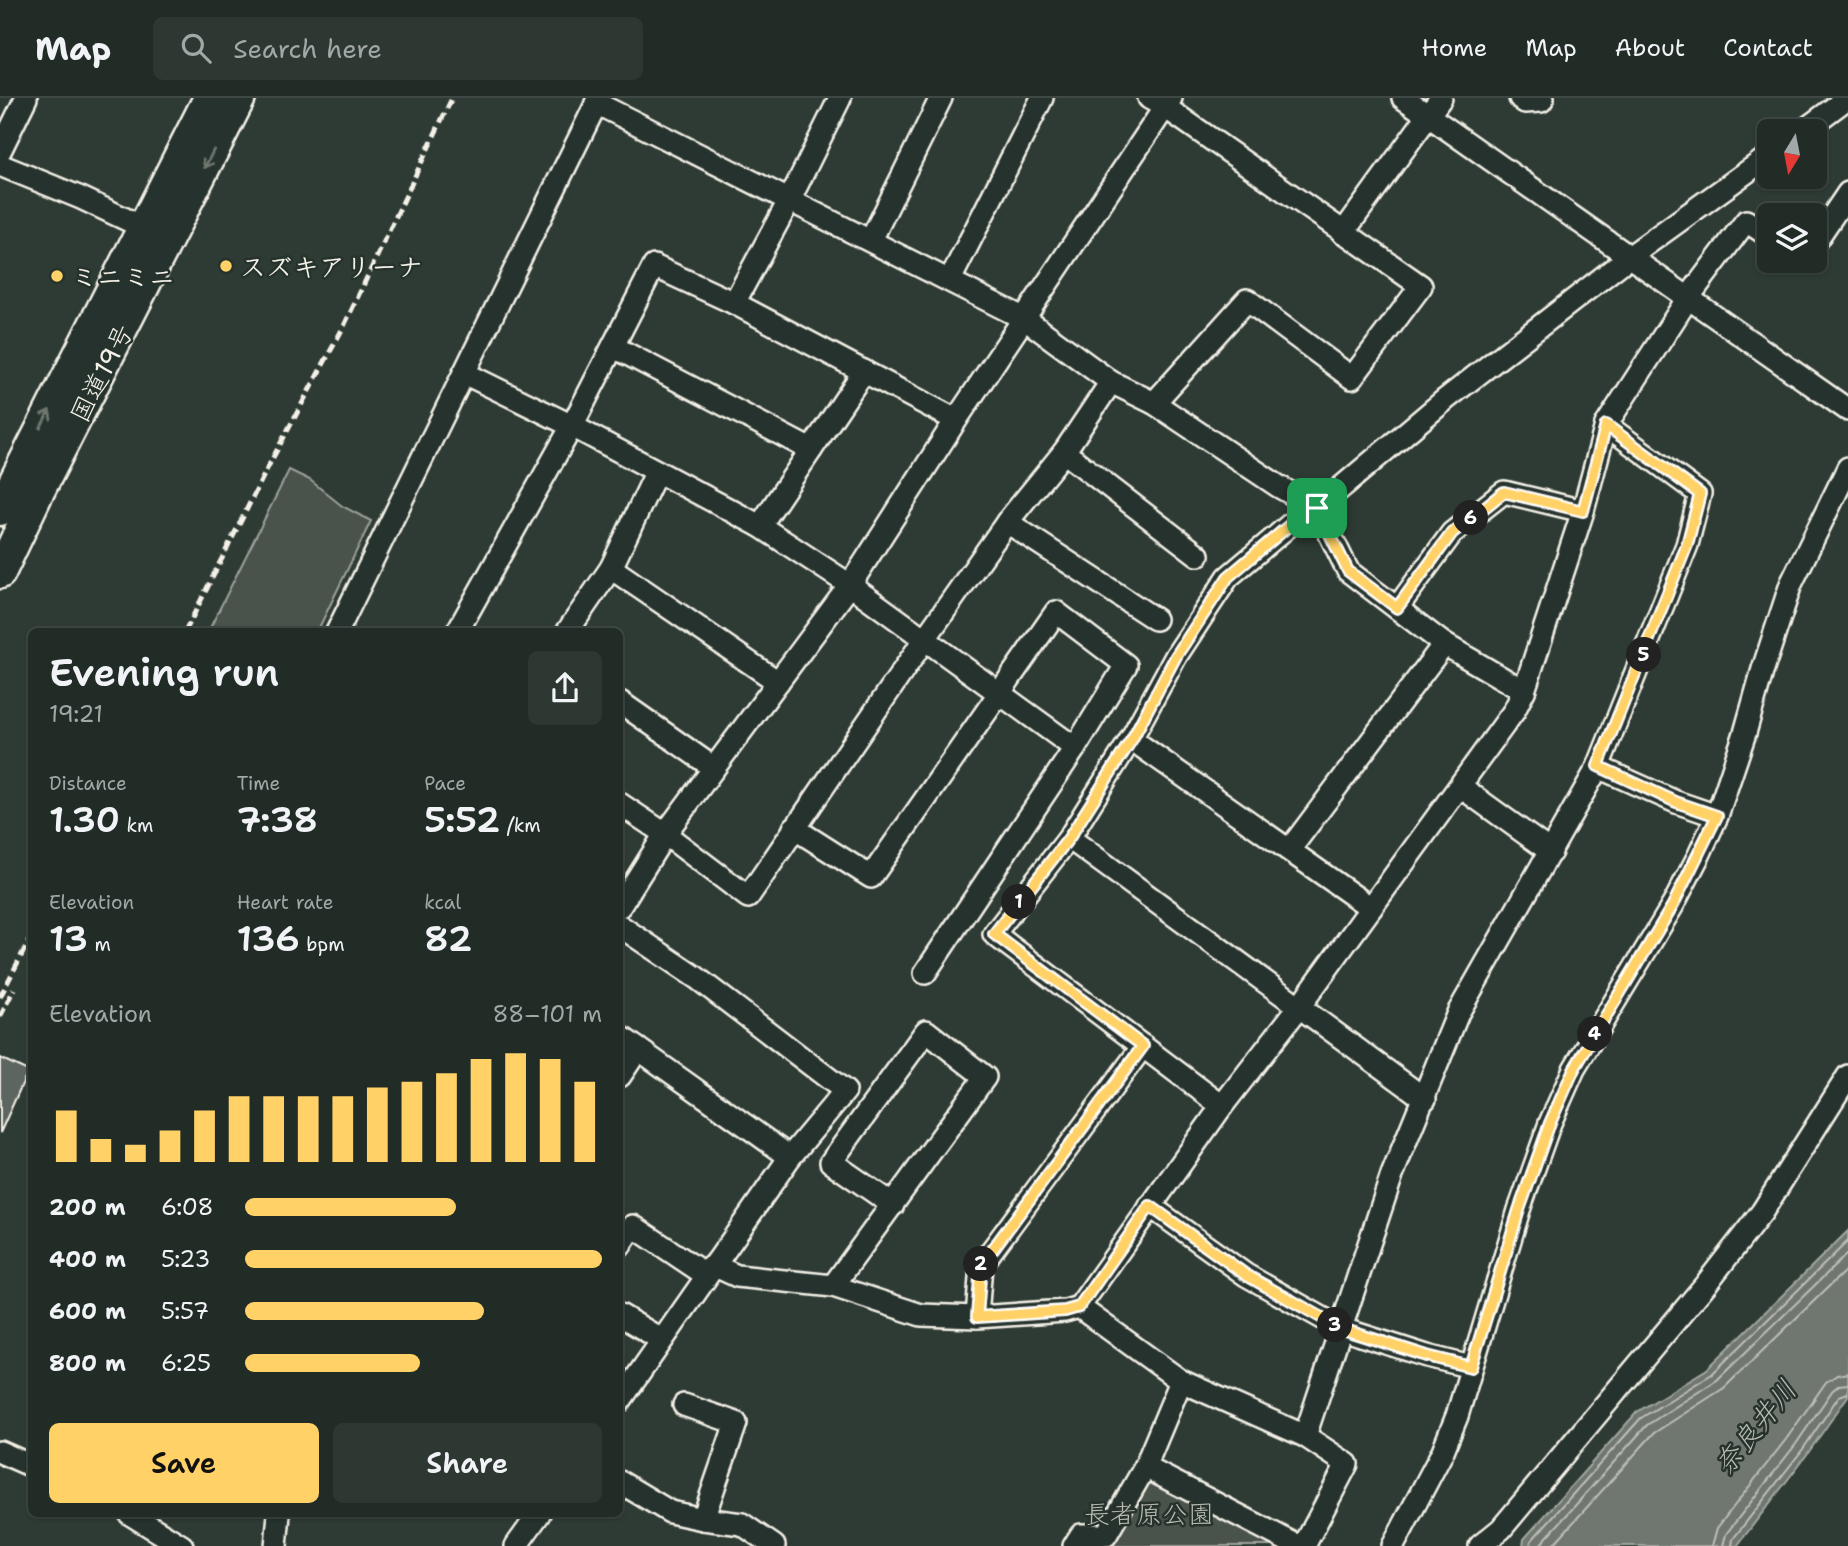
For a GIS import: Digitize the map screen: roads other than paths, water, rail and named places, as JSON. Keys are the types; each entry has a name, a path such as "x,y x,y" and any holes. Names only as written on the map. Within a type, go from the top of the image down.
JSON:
{"highway":[{"name":"国道19号","path":"156,233 209,98"},
{"name":"国道19号","path":"0,510 156,233 240,98"},
{"name":"国道19号","path":"0,573 17,482"}],"street":[{"path":"0,151 26,98"},
{"path":"734,303 840,98"},
{"path":"871,240 942,98"},
{"path":"950,281 1042,98"},
{"path":"1403,98 1848,410"},
{"path":"1343,233 1441,98"},
{"path":"1520,98 1525,102 1541,101 1543,98"},
{"path":"339,628 597,100 789,201 1026,318 1111,382 1154,403 1278,486 1317,508 1348,571 1444,645 1524,691"},
{"path":"623,901 665,834 850,585 956,420 1026,318 1161,101 1343,233 1422,286 1352,377 1247,300 1154,403"},
{"path":"1819,119 1842,102"},
{"path":"0,165 81,198 156,233"},
{"path":"1222,1107 994,934 1069,838 1132,739 1176,656 1228,577 1298,518 1317,508 1446,399 1629,257 1757,165"},
{"path":"1728,187 1746,221 1757,228"},
{"path":"1827,224 1848,193"},
{"path":"623,1241 633,1226 710,1270 737,1276 833,1286 921,1315 977,1317 1065,1311 1079,1307 1222,1107 1299,1007 1514,711 1524,691 1583,511 1606,425 1688,298 1746,221"},
{"path":"459,628 572,426 654,266 734,303 956,420"},
{"path":"614,347 811,450"},
{"path":"760,526 864,371"},
{"path":"464,373 572,426 760,526 850,585 1076,748"},
{"path":"623,806 748,897 1007,522 1064,452 1111,382"},
{"path":"1305,1436 1392,1175 1458,1013 1598,766 1687,545 1700,494 1606,425"},
{"path":"1064,452 1198,555"},
{"path":"1393,1546 1442,1453 1519,1210 1550,1123 1569,1079 1673,905 1717,816 1791,584 1848,468"},
{"path":"570,628 611,568 656,473"},
{"path":"1397,608 1452,533 1504,492 1583,511"},
{"path":"1007,522 1155,619"},
{"path":"611,568 778,682"},
{"path":"794,828 871,877 1056,612 1126,665 1076,748 925,973"},
{"path":"1290,849 1444,645"},
{"path":"623,704 714,768"},
{"path":"1132,739 1371,908"},
{"path":"1598,766 1676,802 1717,816"},
{"path":"1461,787 1550,852"},
{"path":"1069,838 1425,1099"},
{"path":"623,928 696,978 845,1091 790,1157 623,1397"},
{"path":"833,1286 893,1205 985,1077 926,1031 831,1161 893,1205"},
{"path":"623,1038 790,1157"},
{"path":"977,1317 981,1265 1143,1046"},
{"path":"623,1072 638,1049"},
{"path":"1480,1546 1500,1538 1706,1284 1762,1212 1848,1076"},
{"path":"1150,1206 1246,1275 1342,1329 1471,1367"},
{"path":"1079,1307 1181,1381 1305,1436 1347,1464 1304,1546"},
{"path":"623,1317 662,1340"},
{"path":"1074,1546 1081,1535 1106,1535 1145,1467 1181,1381"},
{"path":"684,1405 736,1423 703,1519"},
{"path":"0,1452 28,1464"},
{"path":"1145,1467 1298,1546"},
{"path":"623,1484 670,1512 742,1524 774,1546"},
{"path":"134,1517 170,1543"},
{"path":"276,1546 279,1517"},
{"path":"516,1546 537,1517"}],"water":[{"name":"奈良井川","path":"1848,1231 1848,1396 1737,1546 1523,1546 1524,1539 1637,1412 1707,1369"}],"railway":[{"path":"187,628 270,463 344,326 452,98"},
{"path":"0,997 28,943"},
{"path":"0,1017 14,989"}],"place":[{"name":"スズキアリーナ","path":"226,266"},
{"name":"ミニミニ","path":"57,276"}],"park label":[{"name":"長者原公園","path":"1149,1513"}]}
